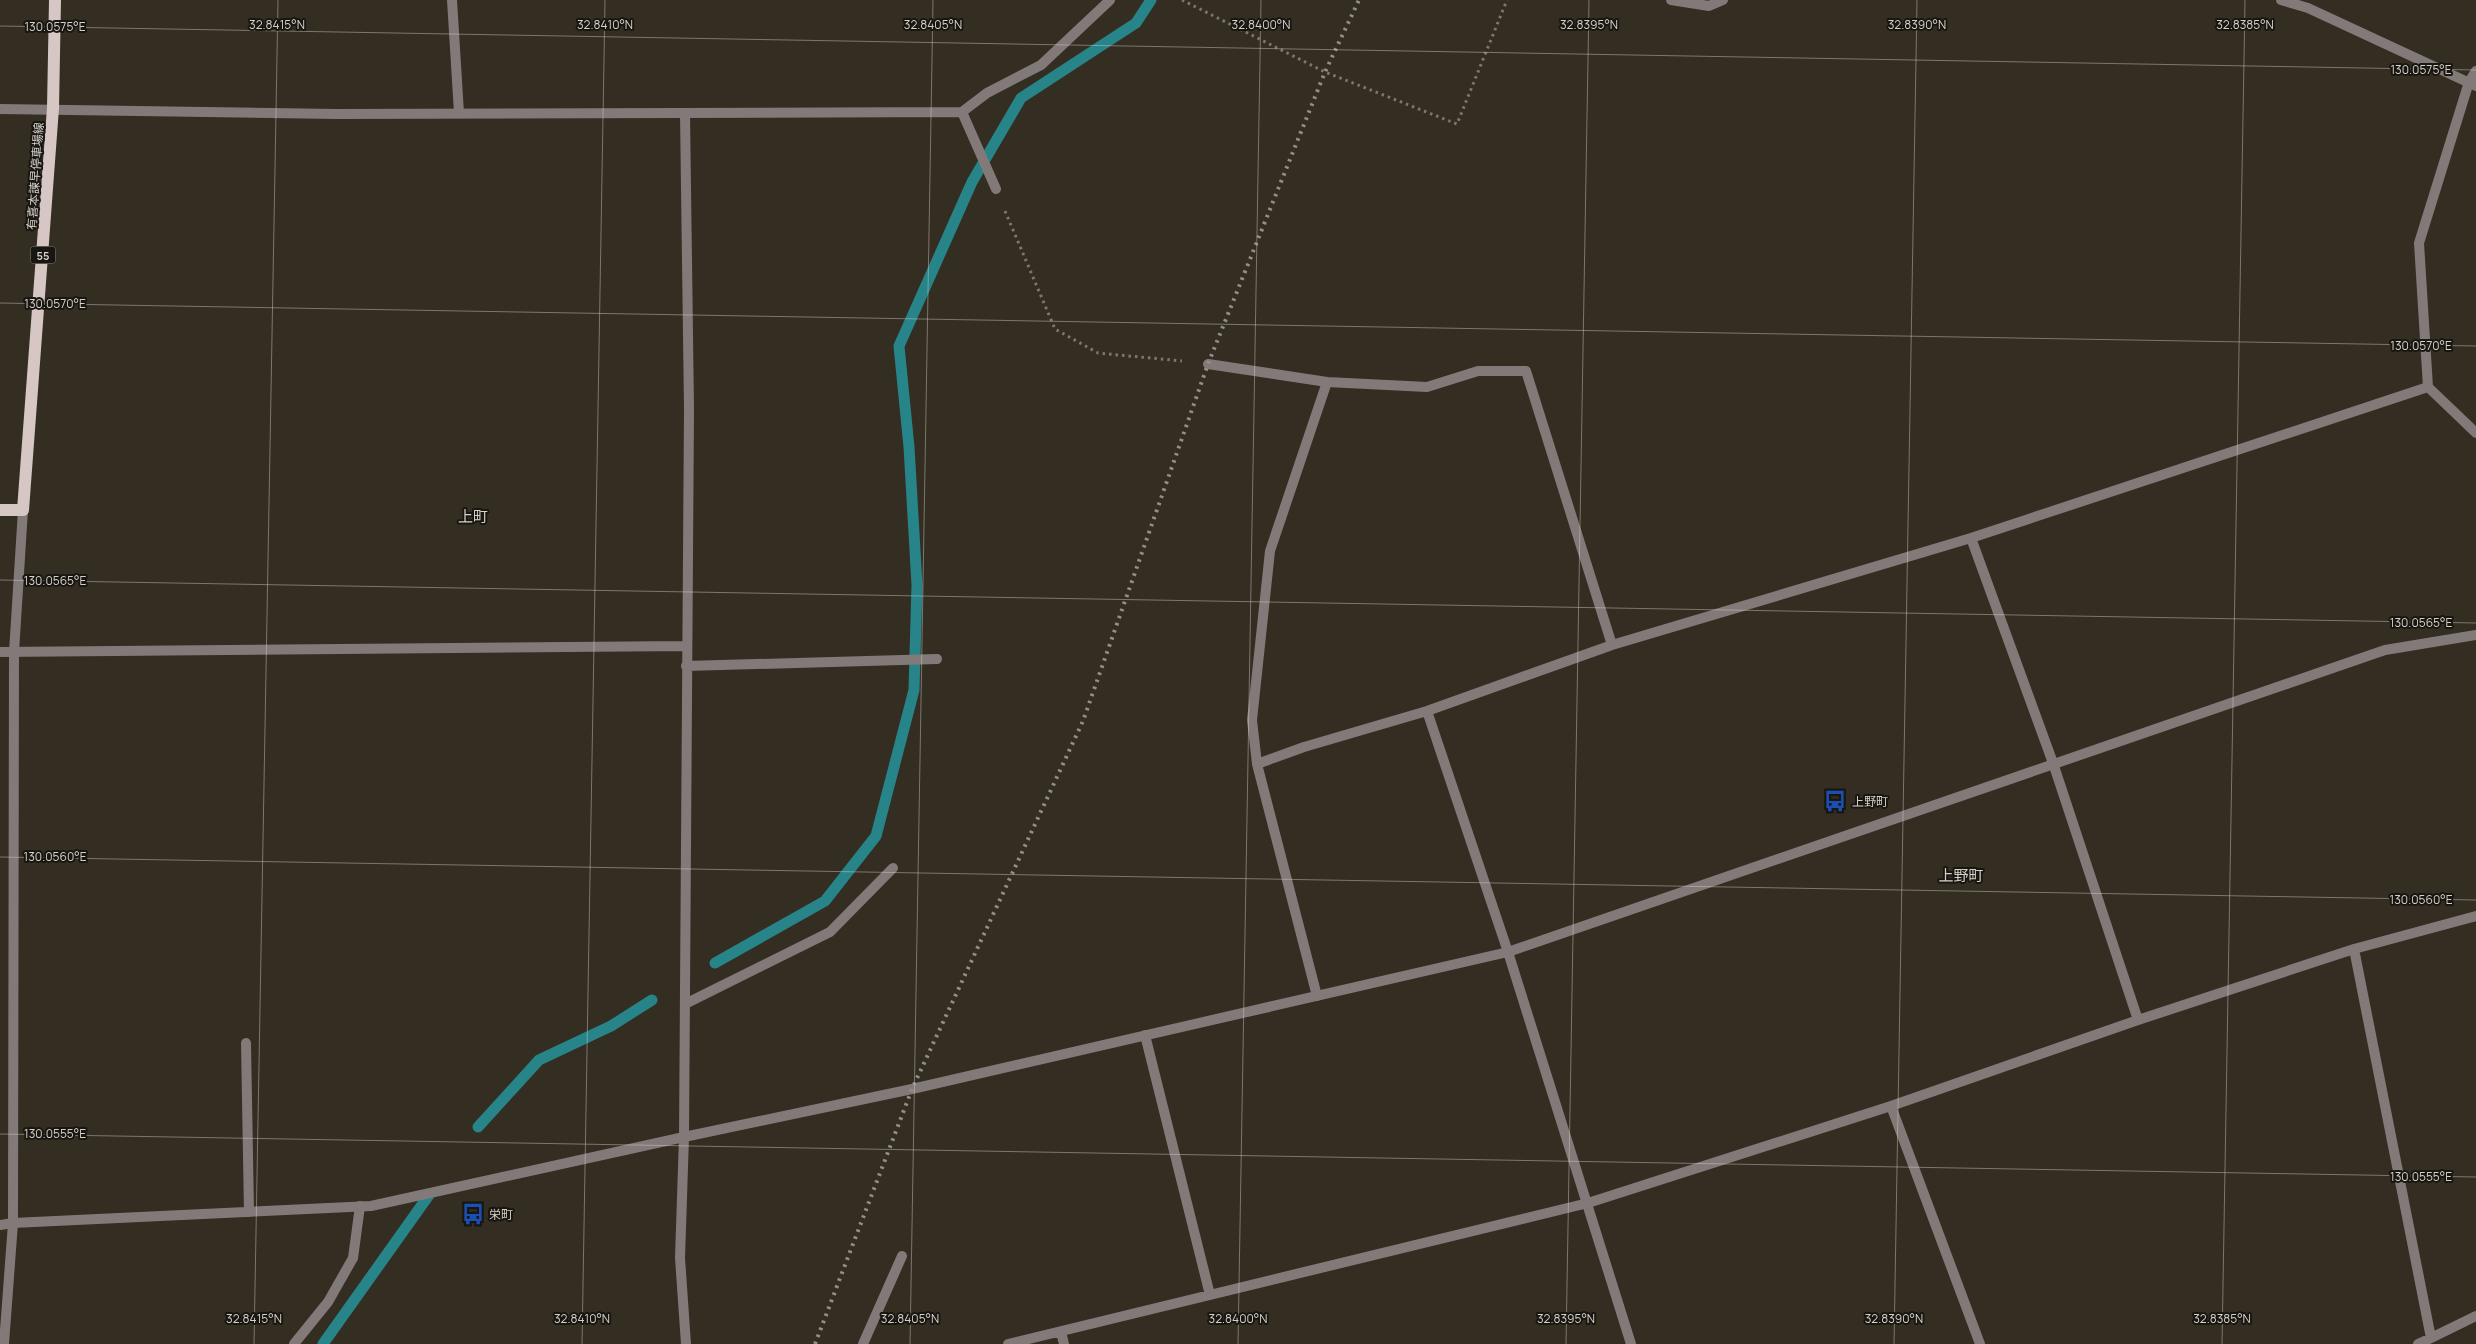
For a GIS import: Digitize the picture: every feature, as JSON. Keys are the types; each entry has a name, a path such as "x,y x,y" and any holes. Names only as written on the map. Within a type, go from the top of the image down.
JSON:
{"main road":[{"name":"有喜本諫早停車場線","path":"23,510 53,108 55,0"},
{"path":"0,510 23,510"}],"street":[{"path":"452,0 458,114"},
{"path":"0,109 53,108 337,114 962,112 987,93 1041,65 1110,0"},
{"path":"1671,0 1709,6 1723,0"},
{"path":"2281,0 2308,8 2473,84"},
{"path":"2476,71 2419,243 2428,387 2476,433"},
{"path":"962,112 996,189"},
{"path":"685,113 689,409 684,1137 680,1258 686,1344"},
{"path":"1208,364 1327,382 1427,387 1478,371 1526,371 1612,645"},
{"path":"1317,996 1257,764 1252,720 1270,551 1327,382"},
{"path":"1257,764 1304,747 1427,711 1612,645 1971,538 2428,387"},
{"path":"4,1344 13,1224 14,652 23,510"},
{"path":"1971,538 2053,763 2138,1020"},
{"path":"0,1224 360,1206 390,1202 912,1089 1508,952 2385,650 2476,635"},
{"path":"0,652 686,646"},
{"path":"686,666 937,659"},
{"path":"1427,711 1508,952 1631,1344"},
{"path":"685,1004 830,932 893,868"},
{"path":"1008,1344 1588,1203 1891,1106 2138,1020 2354,949 2476,916"},
{"path":"2354,949 2431,1338"},
{"path":"1146,1035 1210,1295"},
{"path":"246,1043 248,1212"},
{"path":"1891,1106 1980,1344"},
{"path":"294,1344 328,1302 353,1258 360,1206"},
{"path":"863,1344 902,1256"},
{"path":"2418,1344 2476,1316"},
{"path":"1061,1332 1064,1344"}],"path":[{"path":"1182,0 1325,72 1456,124 1507,0"},
{"path":"996,189 1056,329 1098,353 1208,364"}],"waterway":[{"path":"715,963 825,901 876,836 914,690 917,585 909,447 899,346 972,182 1021,98 1136,23 1151,0"},
{"path":"478,1127 539,1060 611,1026 652,1000"},
{"path":"323,1344 429,1195"}],"railway":[{"path":"815,1344 912,1089 1083,721 1208,364 1325,72 1359,0"}],"place":[{"name":"上野町","path":"1835,801"},
{"name":"栄町","path":"473,1214"}],"district":[{"name":"上町","path":"473,516"},
{"name":"上野町","path":"1961,875"}]}
